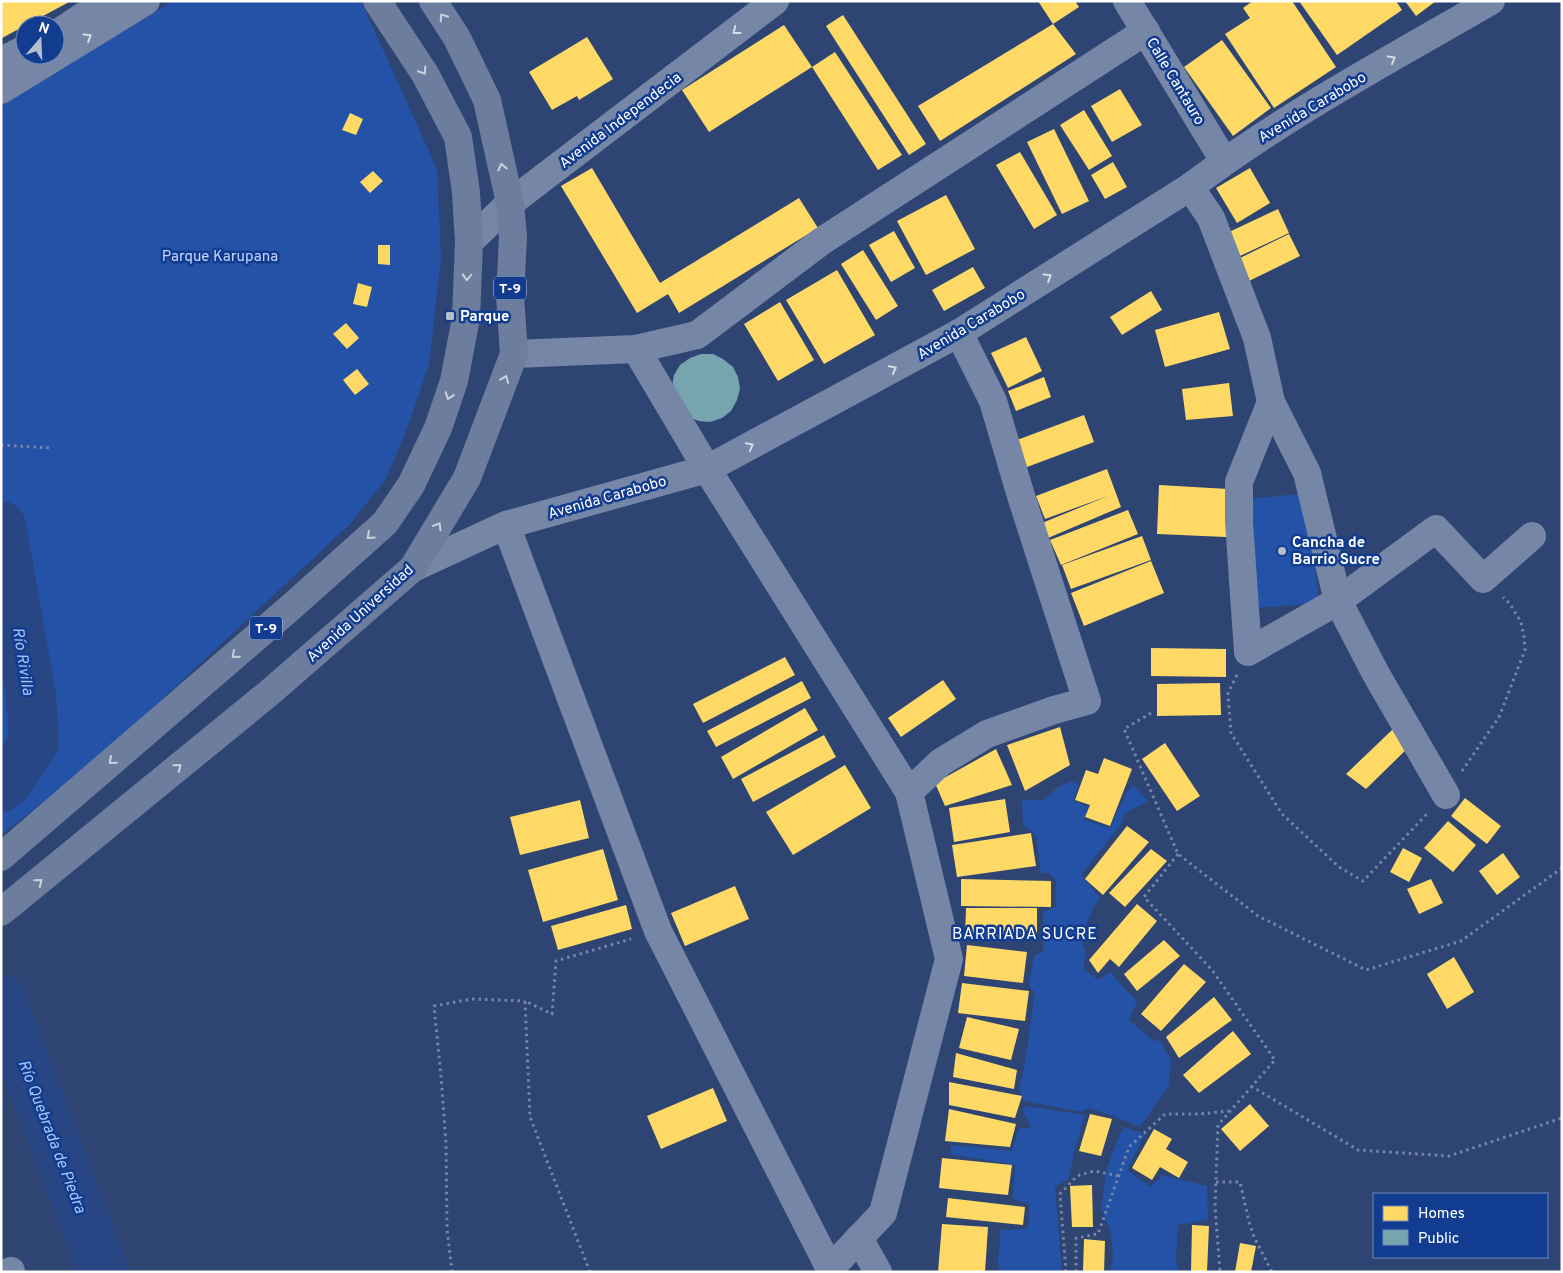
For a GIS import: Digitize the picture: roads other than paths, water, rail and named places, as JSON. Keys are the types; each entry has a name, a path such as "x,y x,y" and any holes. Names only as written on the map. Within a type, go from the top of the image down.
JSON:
{"highway":[{"name":"T-9","path":"1,857 290,608 385,523 411,485 438,428 454,382 466,318 469,242 466,192 458,137 425,74 377,1"},
{"name":"Avenida Universidad","path":"1,912 269,693 413,568 468,478 514,354 510,296 513,237 510,203 487,100 457,38 433,1"}],"street":[{"path":"65,28 106,1"},
{"path":"1,90 146,1"},
{"name":"Avenida Independecia","path":"469,242 510,203 775,1"},
{"name":"Calle Cantauro","path":"1127,1 1224,161"},
{"name":"Avenida Carabobo","path":"413,568 506,525 707,469 959,334 1190,187 1224,161 1317,102 1491,1"},
{"path":"514,354 636,350 697,335 822,241 1146,31"},
{"path":"1,61 15,54"},
{"path":"1190,187 1212,218 1257,338 1271,402 1307,473 1338,601 1376,674 1446,795"},
{"path":"909,792 941,762 986,734 1086,700 993,401 959,334"},
{"path":"506,525 658,931 830,1269 883,1213 949,959 909,792 707,469 636,350"},
{"path":"1271,402 1239,482 1239,522 1248,652 1338,601 1436,529 1483,579 1532,536"},
{"path":"859,1238 878,1272"}],"waterway":[{"name":"Río Rivilla","path":"1,526 31,696 34,742 8,781 1,787"},
{"name":"Río Quebrada de Piedra","path":"1,1000 104,1272"}],"place":[{"name":"Parque","path":"450,316"},
{"name":"Cancha de Barrio Sucre","path":"1282,551"}],"district":[{"name":"BARRIADA SUCRE","path":"1025,933"}],"park label":[{"name":"Parque Karupana","path":"220,256"}]}
